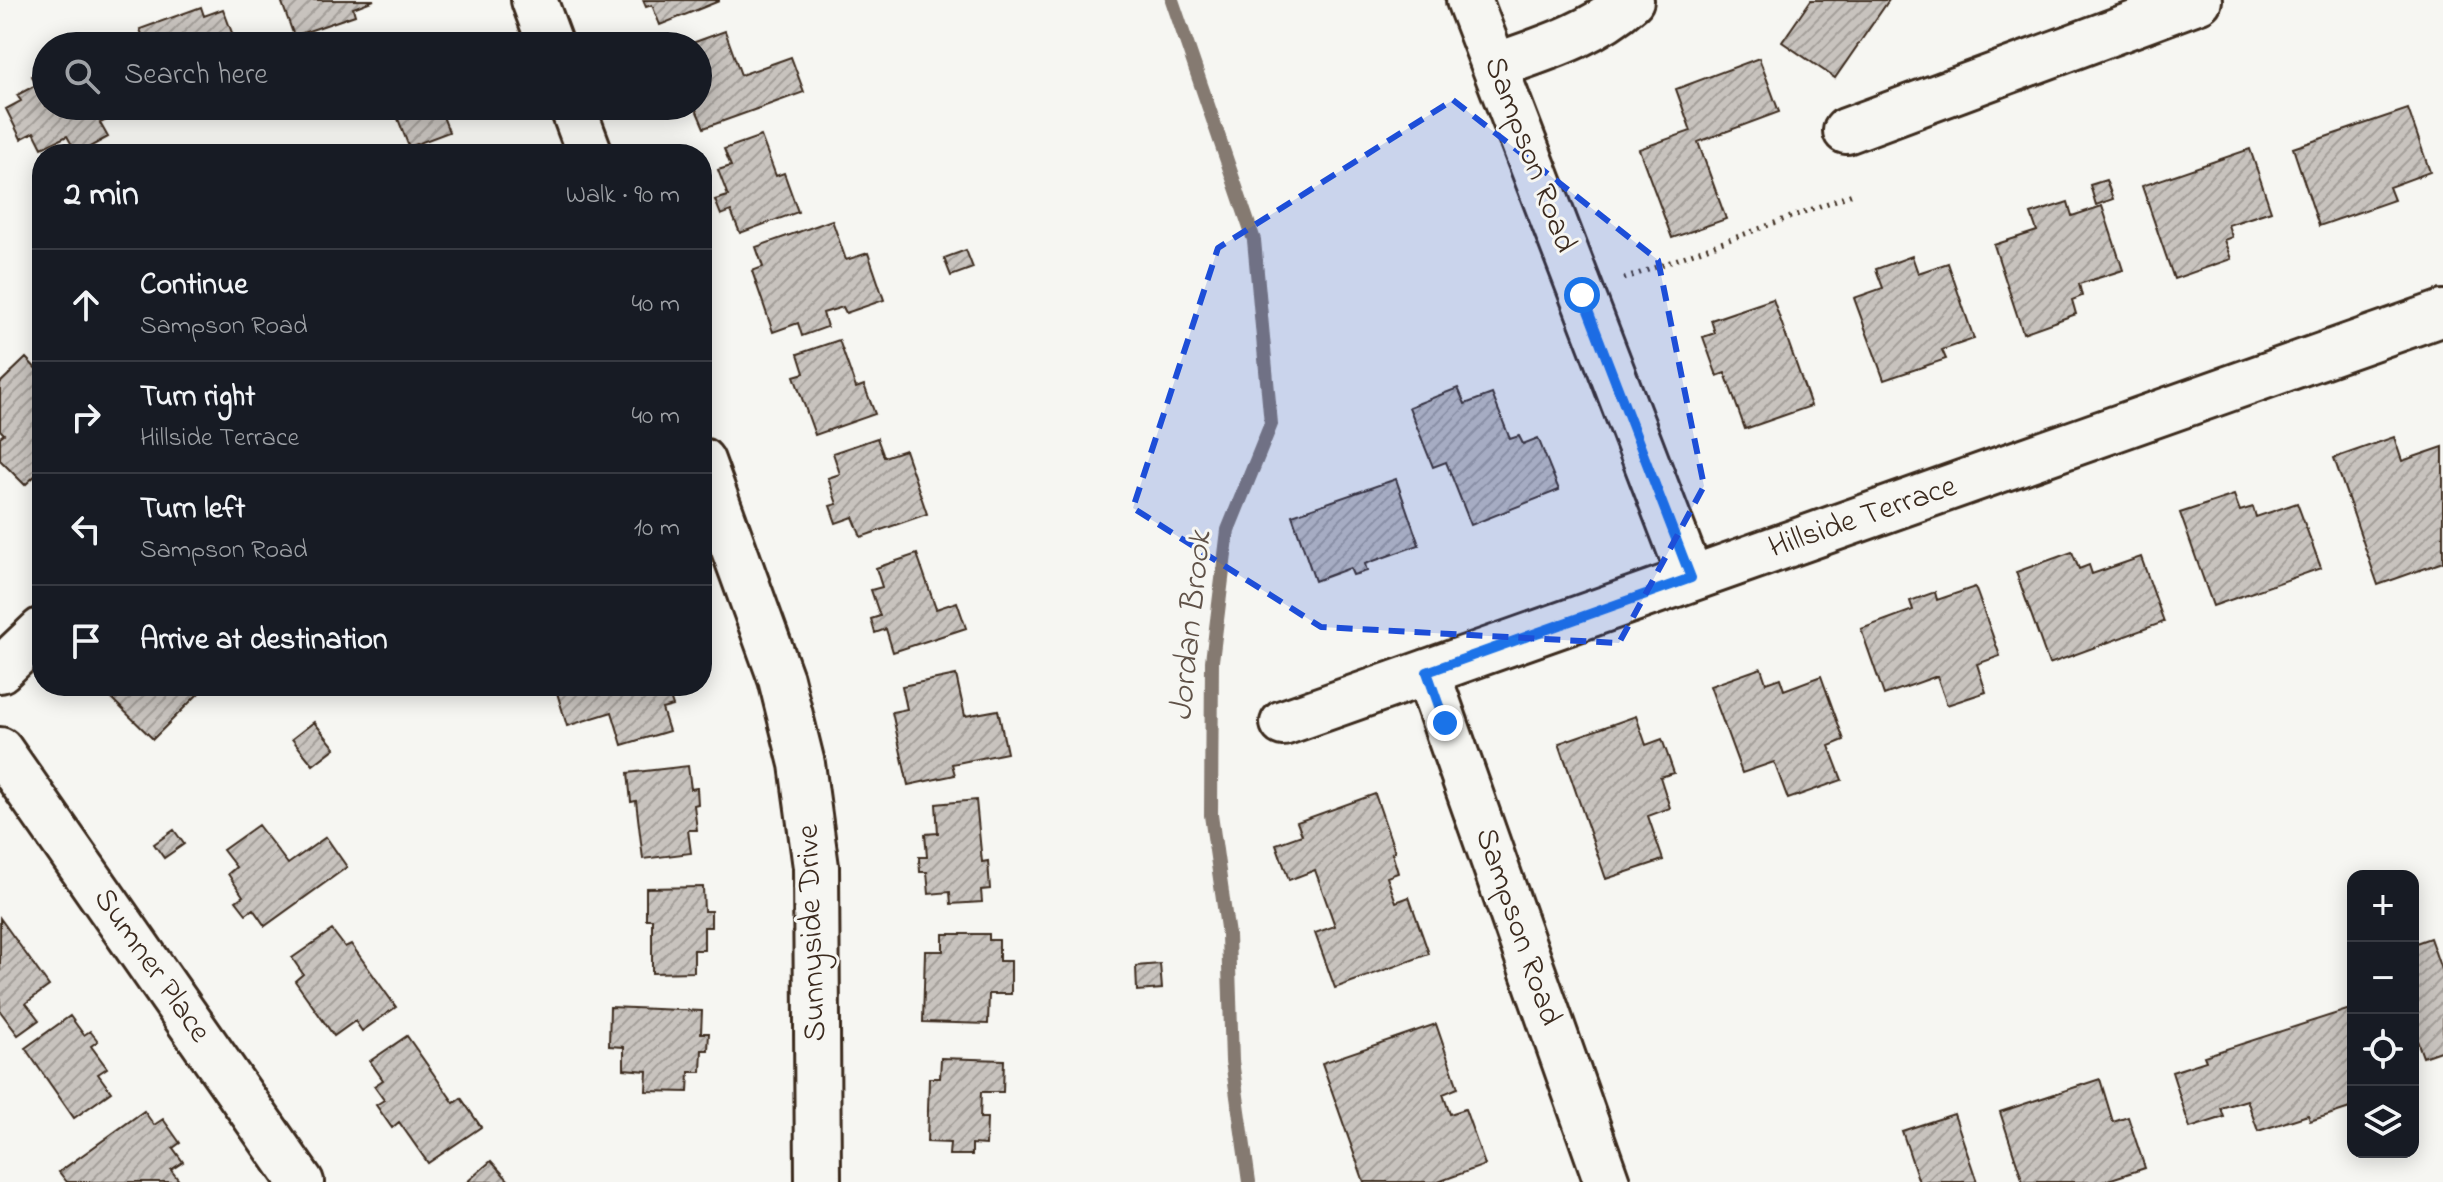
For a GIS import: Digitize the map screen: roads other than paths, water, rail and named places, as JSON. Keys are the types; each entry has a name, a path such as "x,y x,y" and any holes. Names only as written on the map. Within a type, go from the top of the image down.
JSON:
{"street":[{"path":"534,0 546,32"},
{"name":"Sampson Road","path":"1469,0 1691,578"},
{"path":"1495,66 1582,35 1631,0"},
{"path":"1846,131 2199,0"},
{"path":"577,120 586,144"},
{"name":"Hillside Terrace","path":"1283,723 2443,313"},
{"name":"Sunnyside Drive","path":"712,489 781,679 802,764 816,867 818,1182"},
{"path":"0,670 32,640"},
{"name":"Sampson Road","path":"1427,672 1607,1182"},
{"name":"Sumner Place","path":"0,750 301,1182"}],"waterway":[{"name":"Jordan Brook","path":"1172,0 1254,240 1271,424 1228,530 1212,661 1211,815 1228,935 1232,1061 1249,1182"}]}
